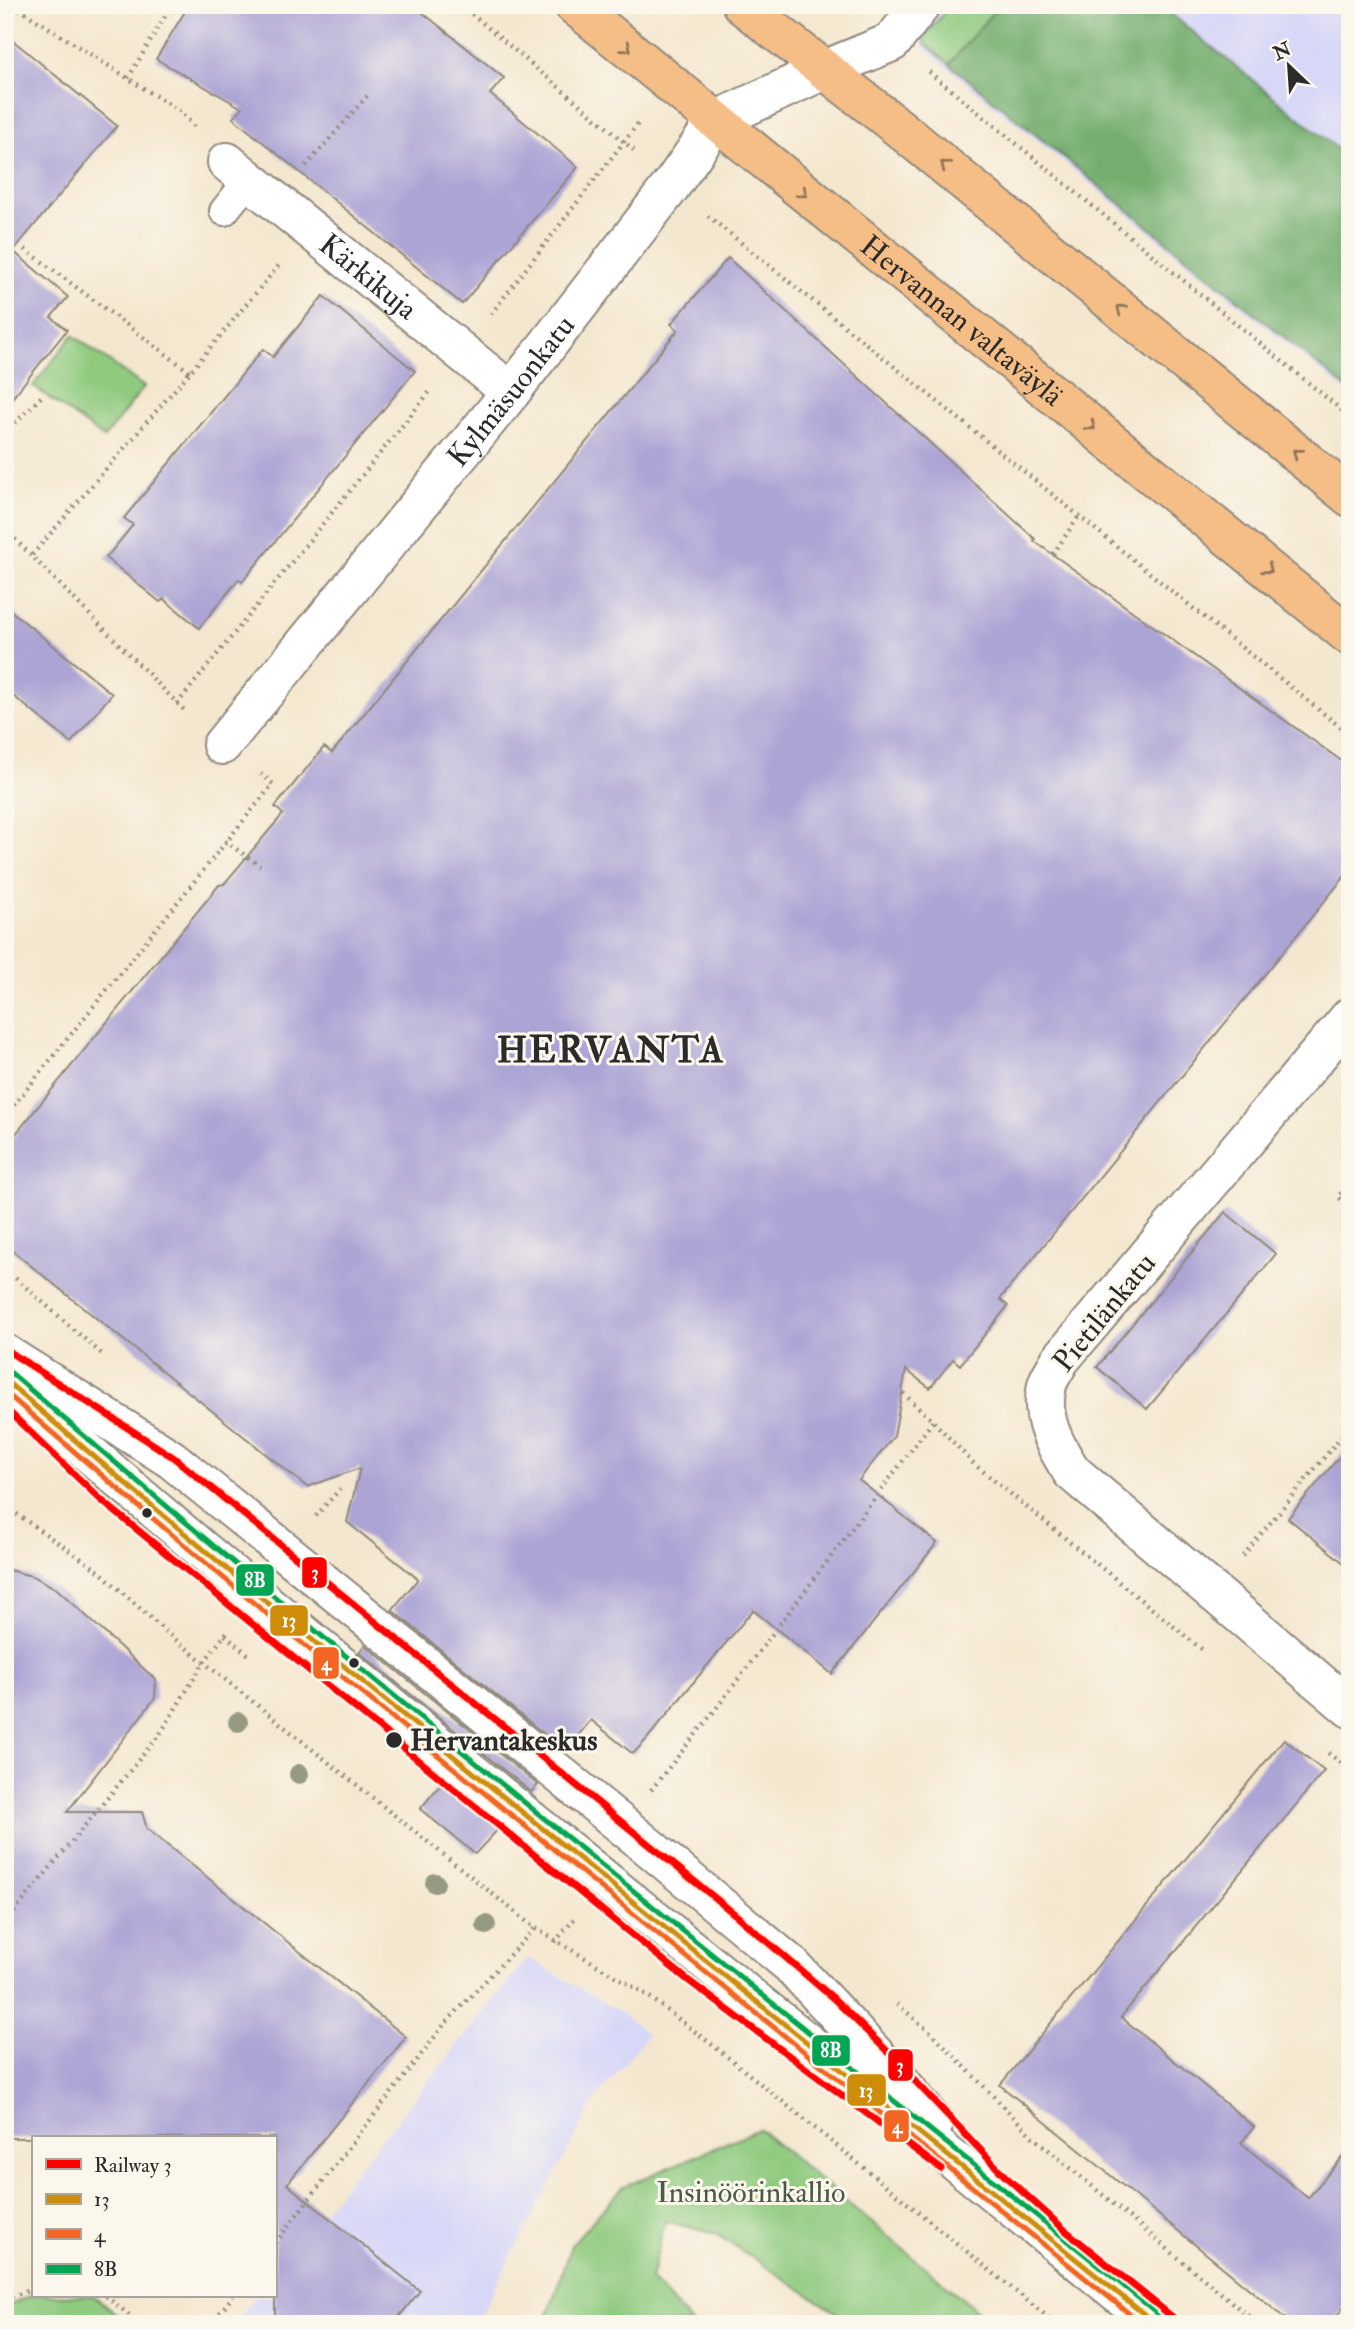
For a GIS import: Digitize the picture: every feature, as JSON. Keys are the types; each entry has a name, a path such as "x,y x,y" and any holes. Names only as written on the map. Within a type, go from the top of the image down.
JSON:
{"main road":[{"name":"Hervannan valtaväylä","path":"574,5 1350,636"},
{"path":"743,5 899,128 1350,496"}],"street":[{"path":"717,120 824,70 892,42 921,5"},
{"name":"Kylmäsuonkatu","path":"222,745 511,392 671,186 717,120"},
{"name":"Kärkikuja","path":"251,181 511,392"},
{"name":"Pietilänkatu","path":"1350,1017 1060,1360 1047,1385 1045,1410 1048,1428 1056,1448 1072,1472 1350,1708"},
{"path":"5,1354 297,1540 791,1965 899,2080 987,2186"},
{"path":"5,1380 254,1595 1156,2324"}],"lane":[{"path":"224,211 251,181"}],"path":[{"path":"13,5 181,112 251,181 368,95"},
{"path":"128,78 172,5"},
{"path":"461,5 624,141 671,186 1350,735"},
{"path":"922,66 1350,417"},
{"path":"177,704 463,351 624,141"},
{"path":"32,555 190,372 309,228"},
{"path":"25,249 190,372"},
{"path":"5,433 44,394"},
{"path":"1053,554 1079,516"},
{"path":"5,529 177,704 222,745 273,784 5,1115"},
{"path":"225,841 260,866"},
{"path":"1350,1182 1338,1197 1350,1206"},
{"path":"903,1394 974,1464 1212,1658"},
{"path":"646,1796 712,1714 933,1421"},
{"path":"1180,1632 1350,1426"},
{"path":"297,1540 340,1489"},
{"path":"5,1506 99,1571 166,1632 535,1928 647,1995 1056,2324"},
{"path":"5,1923 160,1734 204,1662 254,1595"},
{"path":"225,1635 232,1643"},
{"path":"1318,1744 1350,1770"},
{"path":"276,2242 444,2025 535,1928"},
{"path":"892,1999 934,2035 1033,2137 1258,2324"},
{"path":"5,2299 32,2289"},
{"path":"108,2298 140,2324"},
{"path":"211,2324 231,2298"}],"shaded area":[{"path":"945,5 1350,5 1350,395 923,48 920,36"},
{"path":"528,1958 623,2014 648,2035 596,2098 475,2324 233,2324 253,2298 276,2298 276,2270"}],"green space":[{"path":"950,5 999,5 949,64 925,44 924,37"},
{"path":"999,5 1160,5 1350,159 1350,391 949,64"},
{"path":"73,335 144,387 104,438 33,386"},
{"name":"Insinöörinkallio","path":"759,2129 993,2324 854,2324 716,2234 665,2221 651,2279 692,2324 545,2324 571,2245 623,2187"},
{"path":"32,2295 32,2298 96,2298 129,2324 5,2324 5,2307"}],"building":[{"path":"189,5 413,5 504,78 490,94 578,167 462,304 233,118 242,108 156,59"},
{"path":"5,34 117,126 13,251 68,297 51,317 67,330 5,407"},
{"path":"728,258 1035,539 1034,541 1350,767 1350,870 1000,1299 1008,1306 960,1365 953,1359 930,1388 906,1370 894,1436 859,1480 937,1543 832,1674 753,1610 633,1754 591,1720 565,1751 392,1610 418,1579 347,1522 360,1468 307,1487 5,1245 5,1147 219,885 224,884 283,814 275,807 324,747 332,753 678,330 671,324"},
{"path":"323,296 415,371 242,582 239,579 199,628 164,599 160,602 106,558 133,525 124,518 263,349 273,357"},
{"path":"5,606 112,694 71,743 5,689"},
{"path":"1225,1212 1276,1254 1147,1409 1097,1367"},
{"path":"1350,1444 1350,1568 1288,1518"},
{"path":"5,1569 35,1577 57,1589 156,1680 155,1698 67,1812 142,1812 147,1829 406,2037 287,2184 420,2291 393,2324 275,2324 276,2136 5,2138"},
{"path":"365,1645 538,1785 531,1792 359,1652"},
{"path":"1284,1739 1324,1771 1121,2017 1254,2127 1241,2143 1308,2198 1350,2148 1350,2299 1330,2324 1292,2324 1000,2085"},
{"path":"445,1779 502,1825 475,1854 420,1809"}],"rail line":[{"name":"3","path":"5,1349 173,1457 737,1916 833,1998 1005,2176 1065,2230 1181,2324"},
{"name":"3","path":"5,1408 101,1500 636,1938 689,1981 941,2169"}],"transit line":[{"name":"8B","path":"11,1373 438,1732 1162,2317"},
{"name":"13","path":"5,1380 432,1739 1156,2324"},
{"name":"4","path":"5,1392 427,1746 1142,2324"}],"place":[{"name":"Hervantakeskus","path":"394,1740"}],"district":[{"name":"HERVANTA","path":"611,1049"}]}
